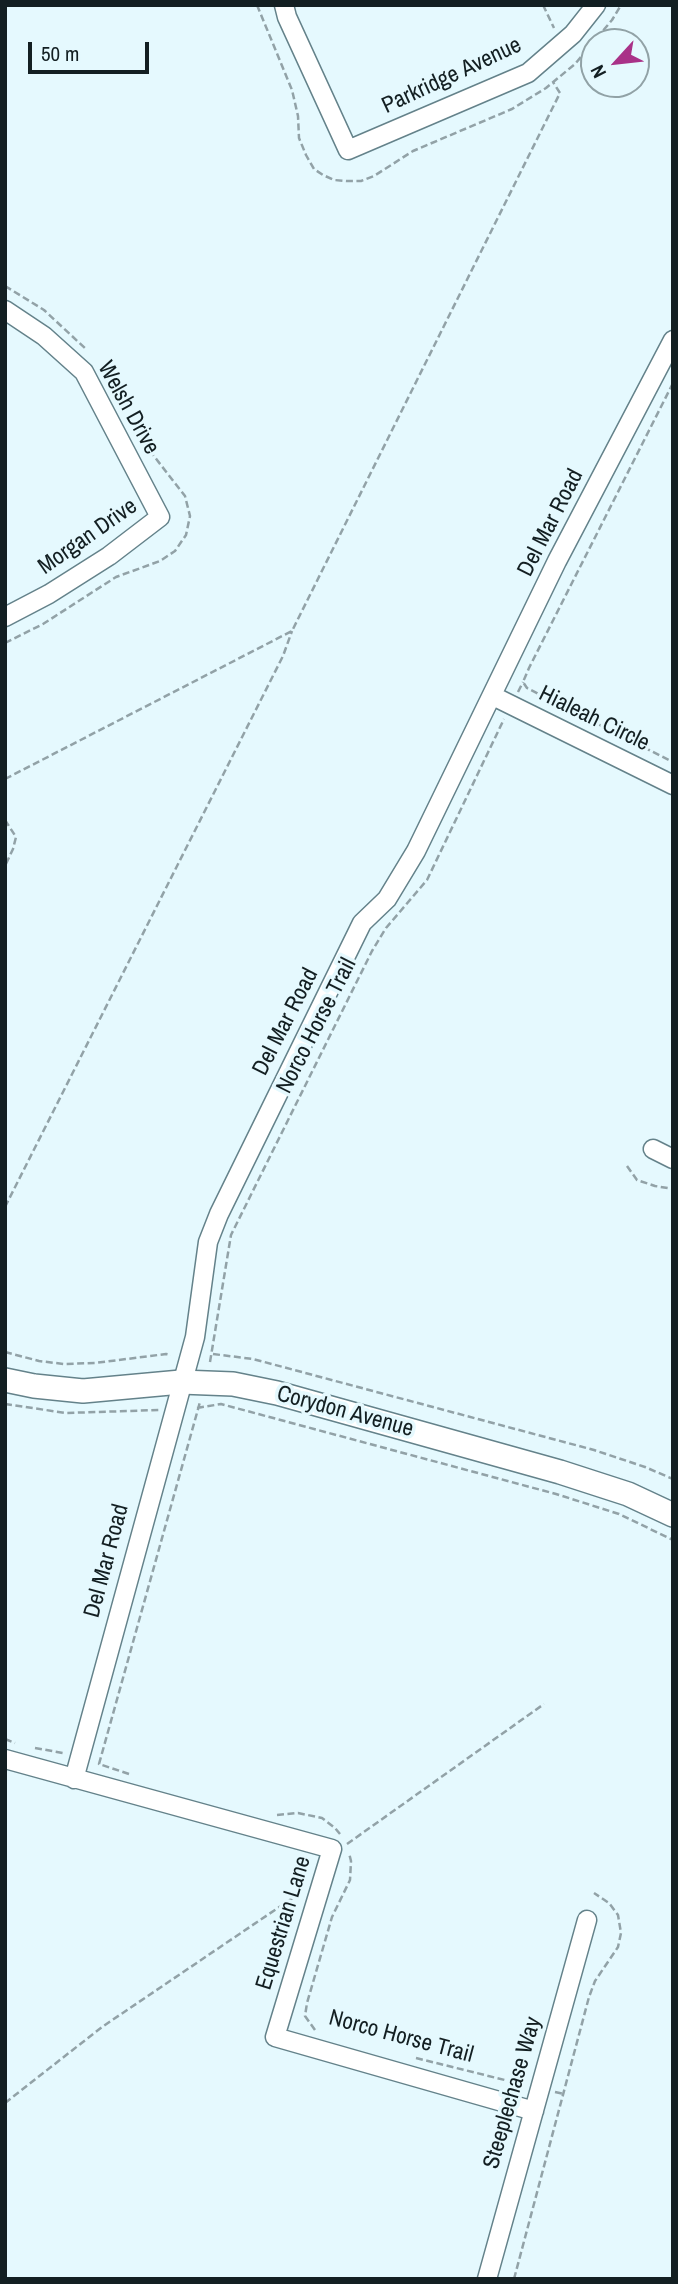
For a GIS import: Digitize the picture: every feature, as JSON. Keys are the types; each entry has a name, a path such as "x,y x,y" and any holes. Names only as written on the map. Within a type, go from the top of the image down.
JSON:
{"main road":[{"name":"Corydon Avenue","path":"5,1380 83,1391 181,1382 233,1384 277,1393 547,1468 628,1494 673,1515"}],"street":[{"name":"Parkridge Avenue","path":"284,5 287,17 348,150 528,73 573,34 596,5"},
{"name":"Welsh Drive","path":"5,310 44,336 84,372 160,517"},
{"name":"Del Mar Road","path":"74,1779 195,1337 208,1242 219,1214 362,923 387,899 416,851 557,561 673,340"},
{"name":"Morgan Drive","path":"5,617 49,594 109,556 160,517"},
{"name":"Hialeah Circle","path":"493,696 673,785"},
{"path":"653,1149 673,1159"},
{"name":"Equestrian Lane","path":"5,1759 332,1849 275,2037 534,2112"},
{"name":"Steeplechase Way","path":"486,2279 587,1920"}],"path":[{"path":"5,1207 283,656 292,631 561,93 553,82"},
{"path":"5,286 44,310 88,351"},
{"path":"5,643 43,624 116,577 160,561 176,551 186,535 190,516 185,496 143,442 113,384 101,367"},
{"name":"Norco Horse Trail","path":"99,1764 198,1408 208,1383 231,1236 372,951 386,928 427,880 528,668 673,383"},
{"path":"5,779 292,631"},
{"path":"523,682 527,688 673,762"},
{"path":"5,820 16,837 5,866"},
{"path":"627,1166 638,1180 673,1189"},
{"path":"5,1404 66,1413 198,1408 222,1404 556,1494 619,1514 673,1540"},
{"path":"270,1814 298,1814 322,1818 335,1828 347,1844 544,1704"},
{"path":"5,1739 18,1744"},
{"path":"28,1747 58,1752 134,1776"},
{"name":"Norco Horse Trail","path":"322,2035 313,2029 305,2016 332,1917 350,1880 351,1861 347,1844"},
{"path":"5,2102 102,2027 323,1877"},
{"path":"514,2279 589,1997 595,1981 618,1947 621,1933 618,1915 609,1903 594,1893"},
{"name":"Norco Horse Trail","path":"416,2058 564,2094"}]}
